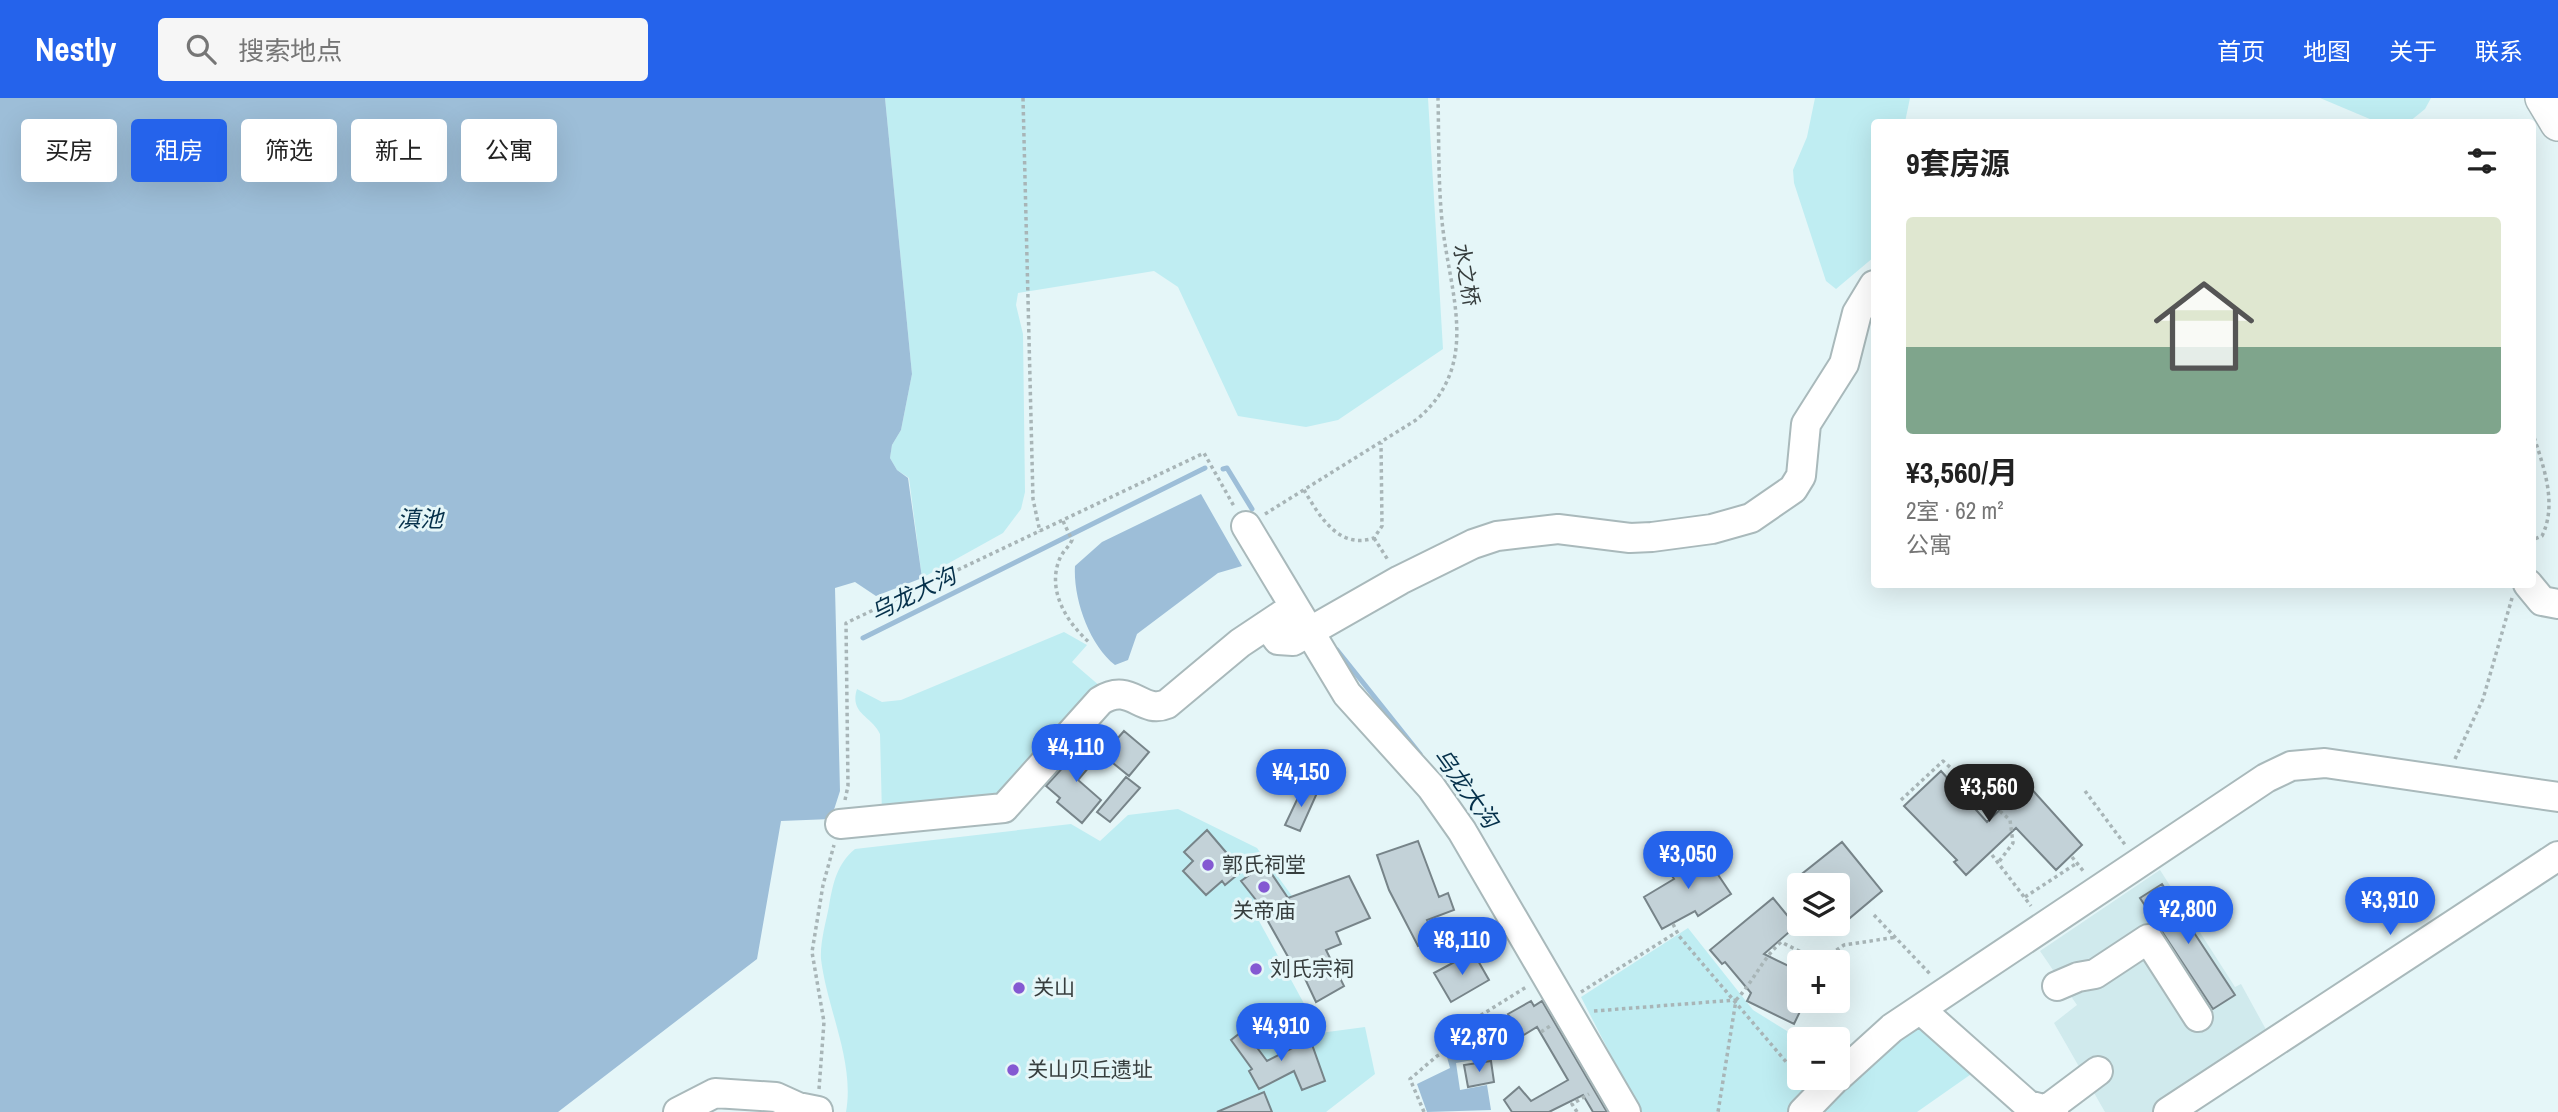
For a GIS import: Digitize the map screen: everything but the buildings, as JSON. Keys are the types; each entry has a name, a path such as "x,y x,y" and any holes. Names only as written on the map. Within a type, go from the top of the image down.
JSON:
{"main road":[{"path":"2543,98 2558,123"}],"street":[{"path":"1267,625 1273,636 1286,643 1309,634 1400,580 1497,536 1558,529 1630,538 1652,537 1723,527 1751,517 1793,489 1801,475 1806,424 1844,364 1857,313 1871,290"},
{"path":"1246,526 1347,694 1431,787 1462,831 1546,972 1574,1003 1626,1112"},
{"path":"2521,590 2542,601 2558,604"},
{"path":"839,824 1004,808 1100,701 1108,696 1126,694 1149,706 1158,708 1167,704 1267,625 1293,608"},
{"path":"1850,1065 1892,1028 2266,778 2291,766 2325,763 2558,797"},
{"path":"2168,1112 2558,856"},
{"path":"2057,986 2078,977 2095,974 2148,939 2198,1017"},
{"path":"1921,1010 2028,1105 2050,1111 2098,1070"},
{"path":"1803,1112 1824,1090"},
{"path":"678,1112 715,1093 776,1097 798,1107 818,1111"}],"path":[{"path":"1023,98 1033,499 1040,532"},
{"name":"水之桥","path":"1246,526 1425,412 1441,394 1449,379 1458,341 1458,316 1442,220 1438,98"},
{"path":"1304,489 1330,528 1355,541 1374,538 1381,533 1382,526 1381,442"},
{"path":"2536,444 2548,481 2551,505 2550,522 2542,536 2536,538"},
{"path":"818,1111 824,1022 812,952 823,885 848,786 846,623 1204,453 1246,526"},
{"path":"1063,521 1072,540 1060,557 1057,586 1065,615 1090,643"},
{"path":"2451,781 2452,765 2483,699 2521,590"},
{"path":"1901,800 1943,761 2010,820 2014,843 1998,863"},
{"path":"2085,791 2138,864"},
{"path":"1992,855 2045,927"},
{"path":"2025,897 2077,863"},
{"path":"1874,915 1897,937 1945,994"},
{"path":"1673,924 1787,1062"},
{"path":"1574,1003 1677,932"},
{"path":"1837,950 1844,945 1897,937"},
{"path":"1718,1112 1736,1000 1753,983 1767,954 1781,942 1797,950"},
{"path":"1424,1112 1410,1079 1437,1056 1457,1045 1469,1022 1527,988 1546,972"},
{"path":"1574,1003 1736,1000"},
{"path":"1572,1104 1577,1112"}],"shaded area":[{"path":"885,98 1428,98 1443,349 1338,420 1306,427 1238,416 1178,287 1154,271 1018,293 1016,305 1023,334 1025,492 1021,509 1003,533 922,578 909,478 897,470 890,458 892,445 901,430 912,374"},
{"path":"1815,98 1910,98 1906,119 1871,119 1871,260 1836,289 1826,281 1794,183 1793,170 1807,137"},
{"path":"2320,98 2431,98 2425,109 2413,119 2370,119"},
{"path":"1064,632 1087,645 1072,662 1101,687 1009,799 882,815 880,734 856,704 857,689 882,702 901,700"},
{"path":"1178,809 1257,848 1292,896 1259,921 1320,1033 1365,1027 1375,1074 1326,1112 846,1112 847,1074 824,978 821,952 834,882 844,861 855,849 1071,824 1100,841 1128,815"},
{"path":"2160,870 2235,987 2241,984 2269,1035 2152,1112 2105,1112 2054,1023 2077,1005 2040,951"},
{"path":"1688,928 1753,1010 1787,1031 1787,1090 1817,1090 1795,1112 1640,1112 1581,997"},
{"path":"1924,1021 1977,1070 1917,1112 1812,1112 1834,1090 1850,1090 1850,1075"}],"water":[{"name":"滇池","path":"0,98 885,98 912,374 901,430 892,445 890,458 897,470 908,478 922,578 876,596 855,582 835,588 840,791 831,819 781,821 757,959 558,1112 0,1112"},
{"path":"1201,494 1242,566 1218,573 1137,634 1128,660 1115,665 1098,646 1084,620 1077,592 1075,566 1102,542"},
{"path":"1491,1023 1501,1040 1501,1055 1456,1063 1460,1090 1487,1085 1491,1110 1427,1112 1417,1084 1450,1068 1447,1057 1489,1047 1482,1026"}],"waterway":[{"name":"乌龙大沟","path":"863,638 1205,468"},
{"name":"乌龙大沟","path":"1223,469 1227,468 1252,509"},
{"name":"乌龙大沟","path":"1337,650 1420,754"}],"place":[{"name":"郭氏祠堂","path":"1208,865"},
{"name":"关帝庙","path":"1264,887"},
{"name":"刘氏宗祠","path":"1256,969"},
{"name":"关山","path":"1019,988"},
{"name":"关山贝丘遗址","path":"1013,1070"}]}
